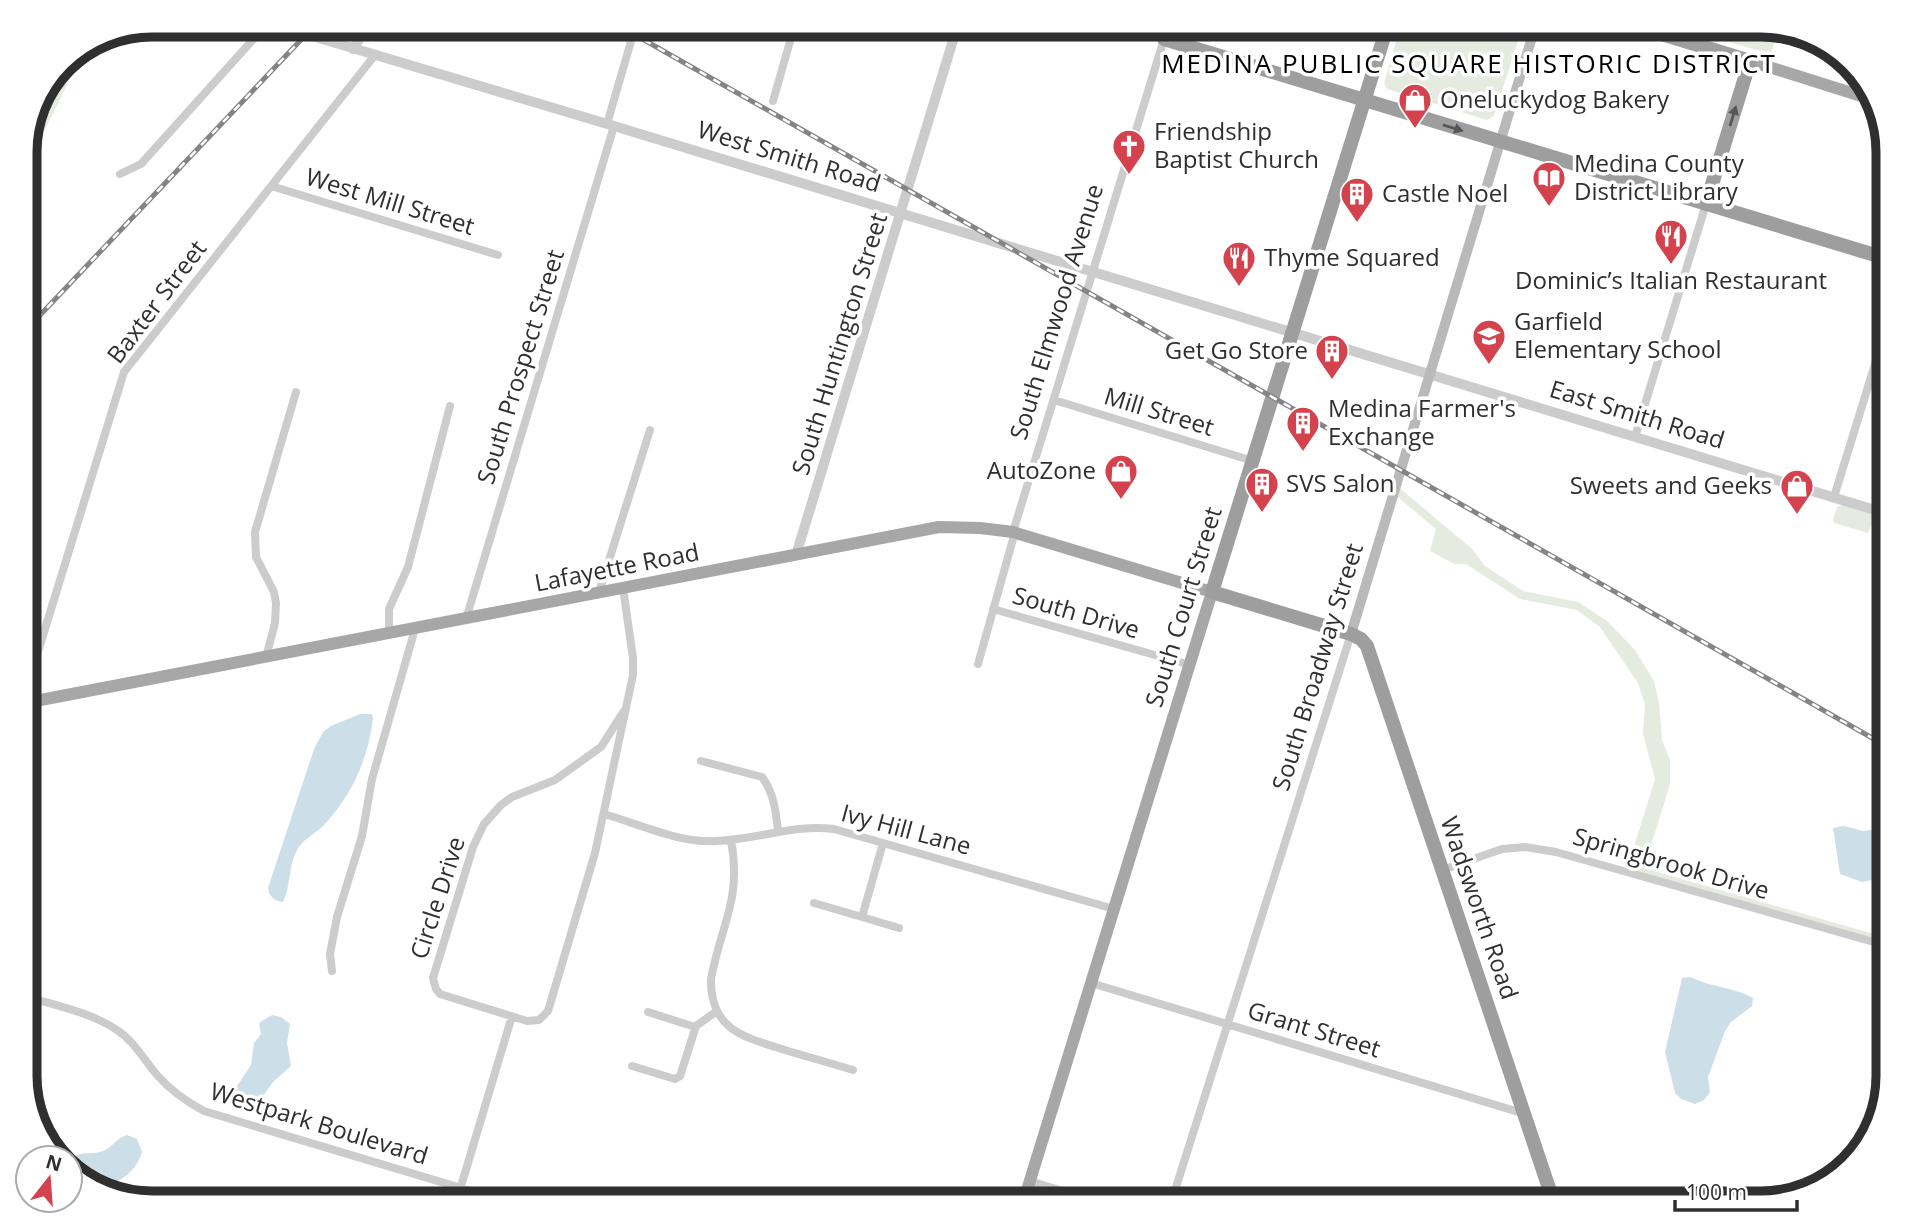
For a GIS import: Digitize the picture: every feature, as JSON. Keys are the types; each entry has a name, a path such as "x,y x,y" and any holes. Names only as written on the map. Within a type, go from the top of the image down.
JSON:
{"highway":[{"name":"South Court Street","path":"1212,592 1384,37"},
{"path":"1672,37 1750,61 1706,204"},
{"path":"1164,39 1876,255"},
{"path":"1212,592 1351,634"},
{"name":"Wadsworth Road","path":"1351,634 1367,646 1550,1191"}],"main road":[{"name":"South Broadway Street","path":"1351,634 1532,37"},
{"path":"1750,61 1862,96"},
{"name":"Lafayette Road","path":"37,701 939,527 1014,532 1212,592"},
{"name":"South Court Street","path":"1027,1191 1212,592"}],"street":[{"path":"120,174 141,164 258,37"},
{"name":"West Smith Road","path":"313,37 1293,333"},
{"path":"353,49 361,37"},
{"name":"South Prospect Street","path":"466,619 611,125 633,37"},
{"path":"773,101 791,37"},
{"name":"South Huntington Street","path":"796,555 954,37"},
{"path":"1158,37 1164,39"},
{"name":"South Elmwood Avenue","path":"978,664 1014,532 1164,39"},
{"name":"Baxter Street","path":"37,655 124,372 375,55"},
{"name":"West Mill Street","path":"271,186 498,255"},
{"path":"1635,437 1706,204"},
{"name":"East Smith Road","path":"1293,333 1876,510"},
{"path":"1834,497 1876,361"},
{"path":"266,657 275,623 276,603 274,592 256,556 255,532 296,392"},
{"name":"Mill Street","path":"1054,400 1253,461"},
{"path":"389,634 389,609 408,567 450,406"},
{"path":"599,592 650,430"},
{"name":"Circle Drive","path":"623,588 633,675 595,853 548,1011 544,1017 534,1021 446,996 436,989 433,978 477,835 501,805 512,797 555,780 601,747 624,710"},
{"name":"South Drive","path":"993,609 1189,665"},
{"path":"332,971 330,954 337,917 362,836 372,779 415,629"},
{"name":"South Broadway Street","path":"1175,1191 1351,634"},
{"path":"701,761 762,777 768,785 775,806 778,831"},
{"name":"Ivy Hill Lane","path":"604,814 690,839 731,840 778,831 820,827 1114,909"},
{"path":"731,840 736,880 732,908 711,979 712,1000 717,1011 728,1026 746,1038 853,1070"},
{"path":"862,917 883,843"},
{"name":"Springbrook Drive","path":"1442,870 1502,849 1525,847 1556,852 1876,943"},
{"path":"814,903 899,928"},
{"name":"Grant Street","path":"1091,983 1525,1114"},
{"name":"Westpark Boulevard","path":"37,1000 90,1016 118,1031 138,1049 167,1086 180,1098 204,1111 471,1191"},
{"path":"632,1066 675,1079 680,1076 695,1027 717,1011"},
{"path":"648,1012 695,1027"},
{"path":"460,1191 512,1016"},
{"path":"1030,1181 1063,1191"}],"shaded area":[{"path":"1397,37 1519,37 1494,116 1487,120 1387,89 1384,83"},
{"path":"1711,37 1776,38 1771,54"},
{"path":"77,64 40,140 43,142 37,154 41,122 49,101"},
{"path":"1396,485 1472,549 1485,566 1523,591 1578,602 1607,621 1635,650 1654,681 1659,702 1662,740 1670,760 1670,784 1644,868 1876,935 1876,941 1627,869 1655,779 1643,734 1645,705 1638,683 1600,627 1577,610 1520,599 1466,564 1454,564 1430,551 1436,529 1393,493"},
{"path":"1842,505 1872,514 1874,518 1868,533 1834,523 1837,507"}],"water":[{"path":"360,714 372,714 373,719 371,734 357,776 334,813 297,850 286,896 283,902 277,901 268,888 314,749 323,732"},
{"path":"1844,826 1863,831 1876,829 1876,879 1862,882 1840,874 1833,828"},
{"path":"1690,977 1753,998 1752,1006 1731,1022 1725,1031 1708,1077 1710,1092 1704,1100 1695,1104 1681,1099 1675,1093 1665,1052 1682,978"},
{"path":"272,1015 281,1017 290,1024 287,1043 291,1066 273,1082 258,1103 234,1103 237,1086 251,1065 254,1043 261,1034 259,1023"},
{"path":"127,1135 137,1139 142,1152 130,1172 111,1183 84,1168 84,1154 103,1151"}],"railway":[{"path":"37,318 304,37"},
{"path":"639,37 1876,740"}],"place":[{"name":"Oneluckydog Bakery","path":"1415,130"},
{"name":"Friendship Baptist Church","path":"1129,176"},
{"name":"Medina County District Library","path":"1549,208"},
{"name":"Castle Noel","path":"1357,224"},
{"name":"Dominic’s Italian Restaurant","path":"1671,266"},
{"name":"Thyme Squared","path":"1239,288"},
{"name":"Garfield Elementary School","path":"1489,366"},
{"name":"Get Go Store","path":"1332,381"},
{"name":"Medina Farmer's Exchange","path":"1303,453"},
{"name":"AutoZone","path":"1121,501"},
{"name":"SVS Salon","path":"1262,514"},
{"name":"Sweets and Geeks","path":"1797,516"}],"district":[{"name":"MEDINA PUBLIC SQUARE HISTORIC DISTRICT","path":"1469,64"}]}
